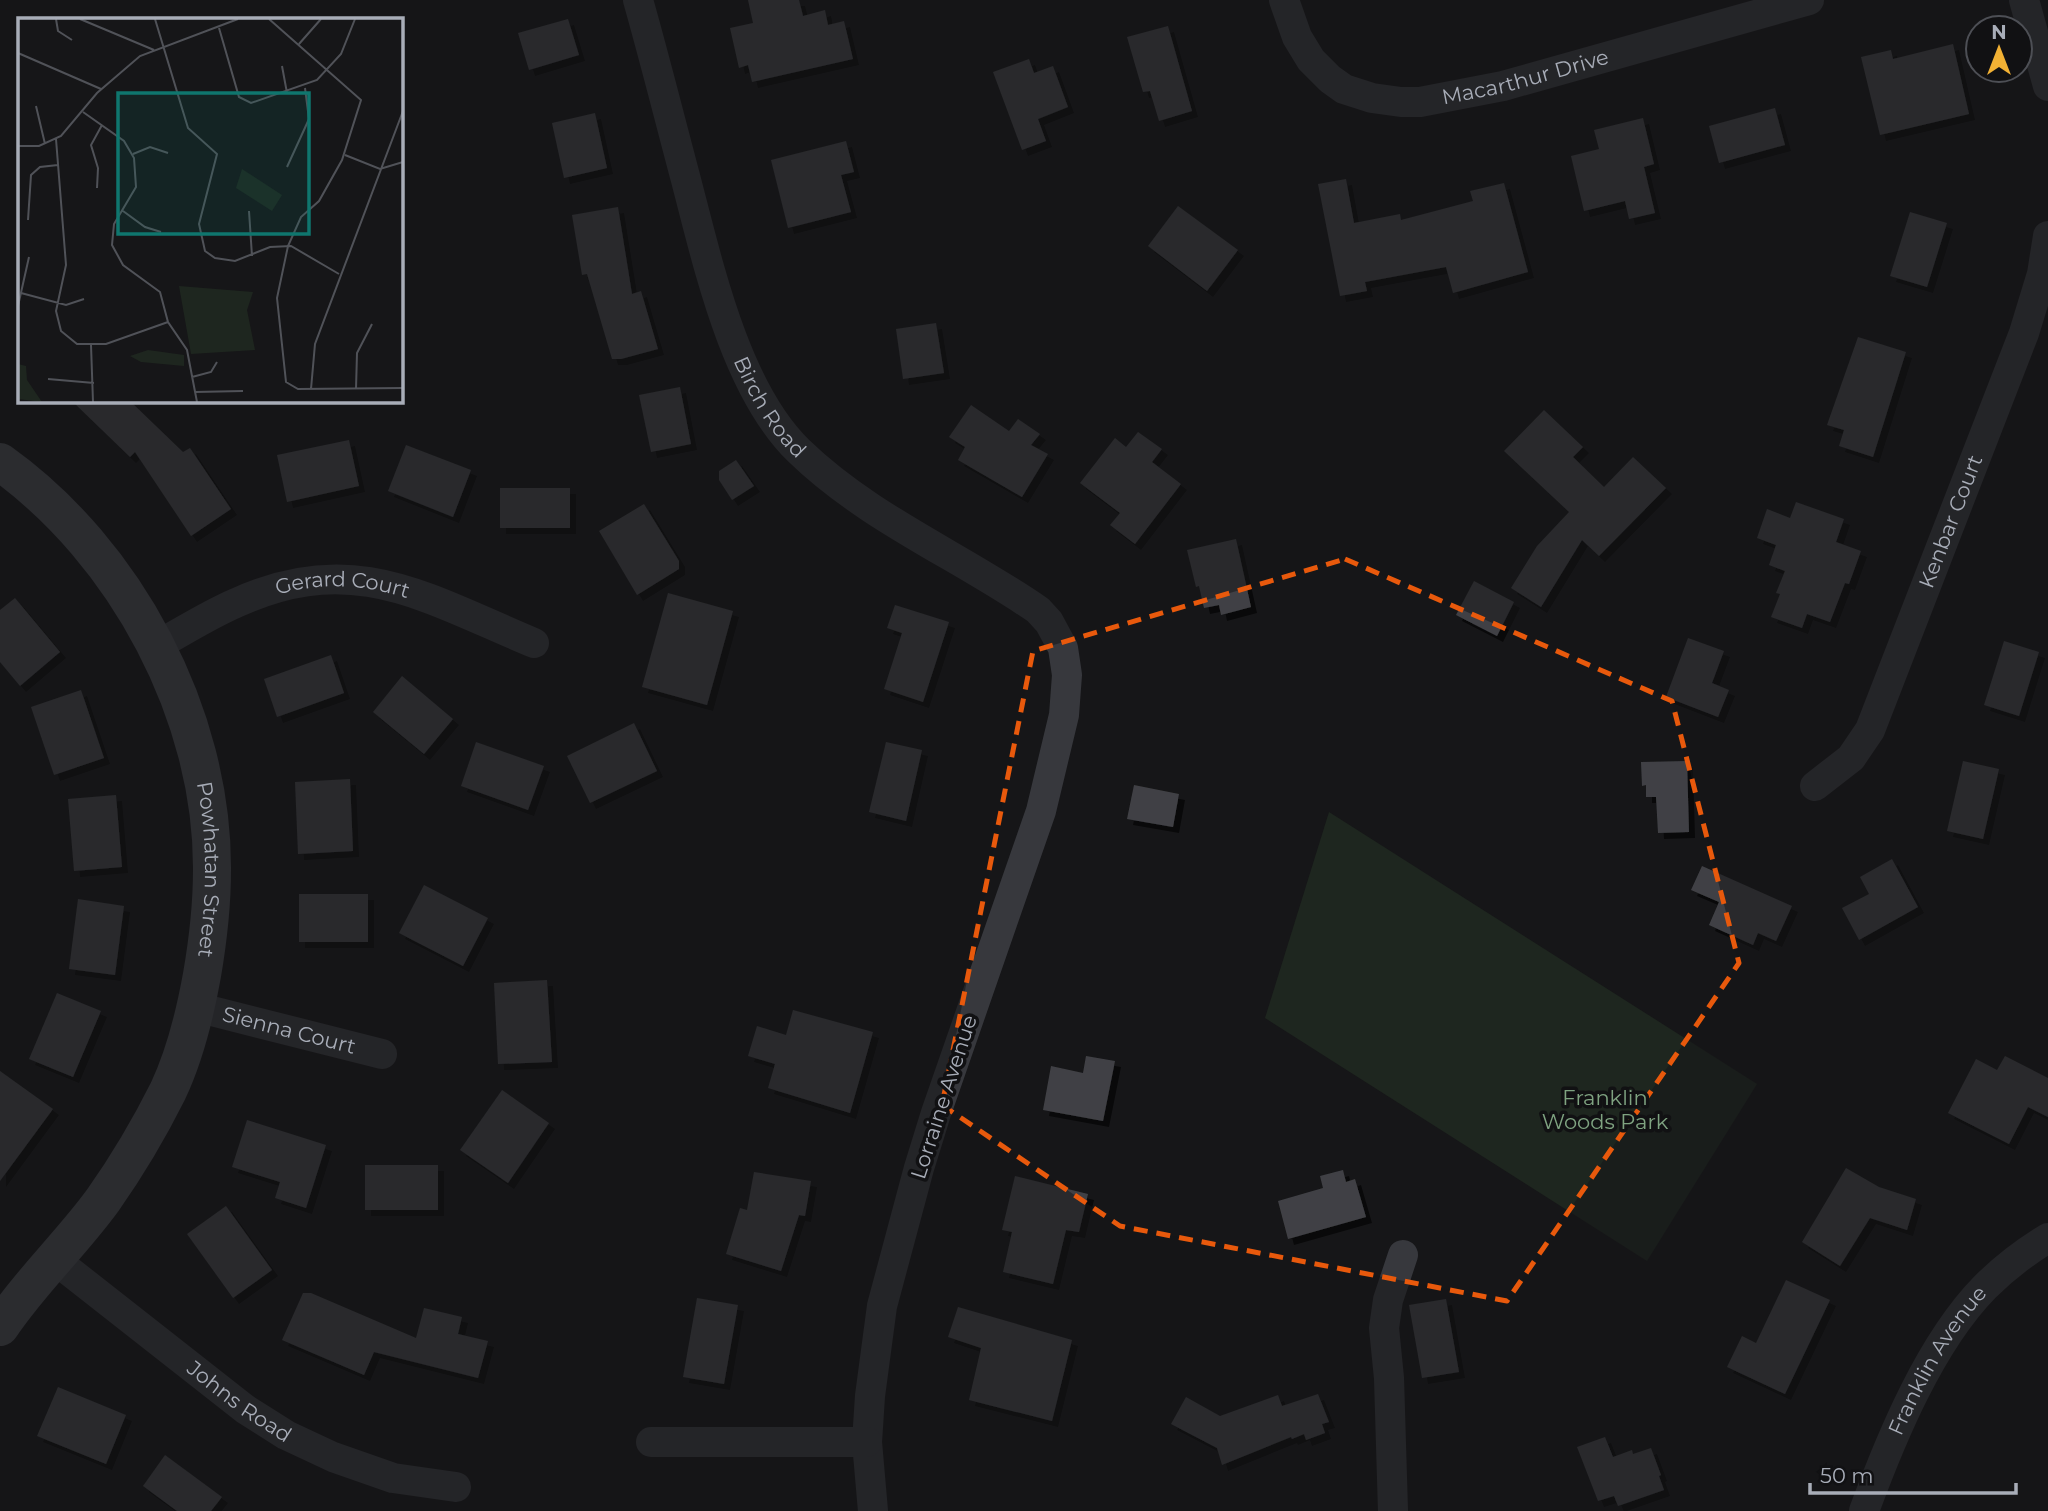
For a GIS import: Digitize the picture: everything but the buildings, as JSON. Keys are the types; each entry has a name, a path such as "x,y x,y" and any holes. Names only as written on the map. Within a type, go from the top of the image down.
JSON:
{"street":[{"name":"Birch Road","path":"638,0 701,239 724,314 745,368 763,403 798,451 838,485 1038,610 1049,622 1063,648 1067,692"},
{"name":"Macarthur Drive","path":"1284,0 1297,37 1311,60 1330,79 1344,89 1364,96 1420,102 1503,86 1807,0"},
{"path":"2024,0 2048,86"},
{"name":"Kenbar Court","path":"1815,786 1851,758 1870,730 2024,333 2042,274 2048,236"},
{"name":"Powhatan Street","path":"0,462 60,514 98,557 136,610 156,646 177,693 192,738 207,809 212,868 209,931 196,1007 183,1054 169,1089 142,1140 102,1200 0,1327"},
{"name":"Gerard Court","path":"156,646 236,603 277,588 313,579 348,578 383,583 410,591 534,643"},
{"name":"Lorraine Avenue","path":"873,1511 867,1443 870,1396 882,1306 936,1113 1041,811 1063,724 1067,692"},
{"name":"Sienna Court","path":"196,1007 382,1054"},
{"name":"Franklin Avenue","path":"1864,1511 1908,1406 1956,1320 2010,1264 2048,1238"},
{"path":"1393,1511 1390,1378 1384,1328 1388,1300 1404,1255"},
{"name":"Johns Road","path":"54,1258 245,1409 286,1435 333,1457 393,1478 456,1487"},
{"path":"651,1443 867,1443"}],"highlighted area":[{"path":"1345,559 1672,701 1739,963 1507,1301 1120,1226 942,1105 1033,651"}],"green space":[{"name":"Franklin Woods Park","path":"1329,812 1757,1084 1647,1261 1265,1018"}]}
